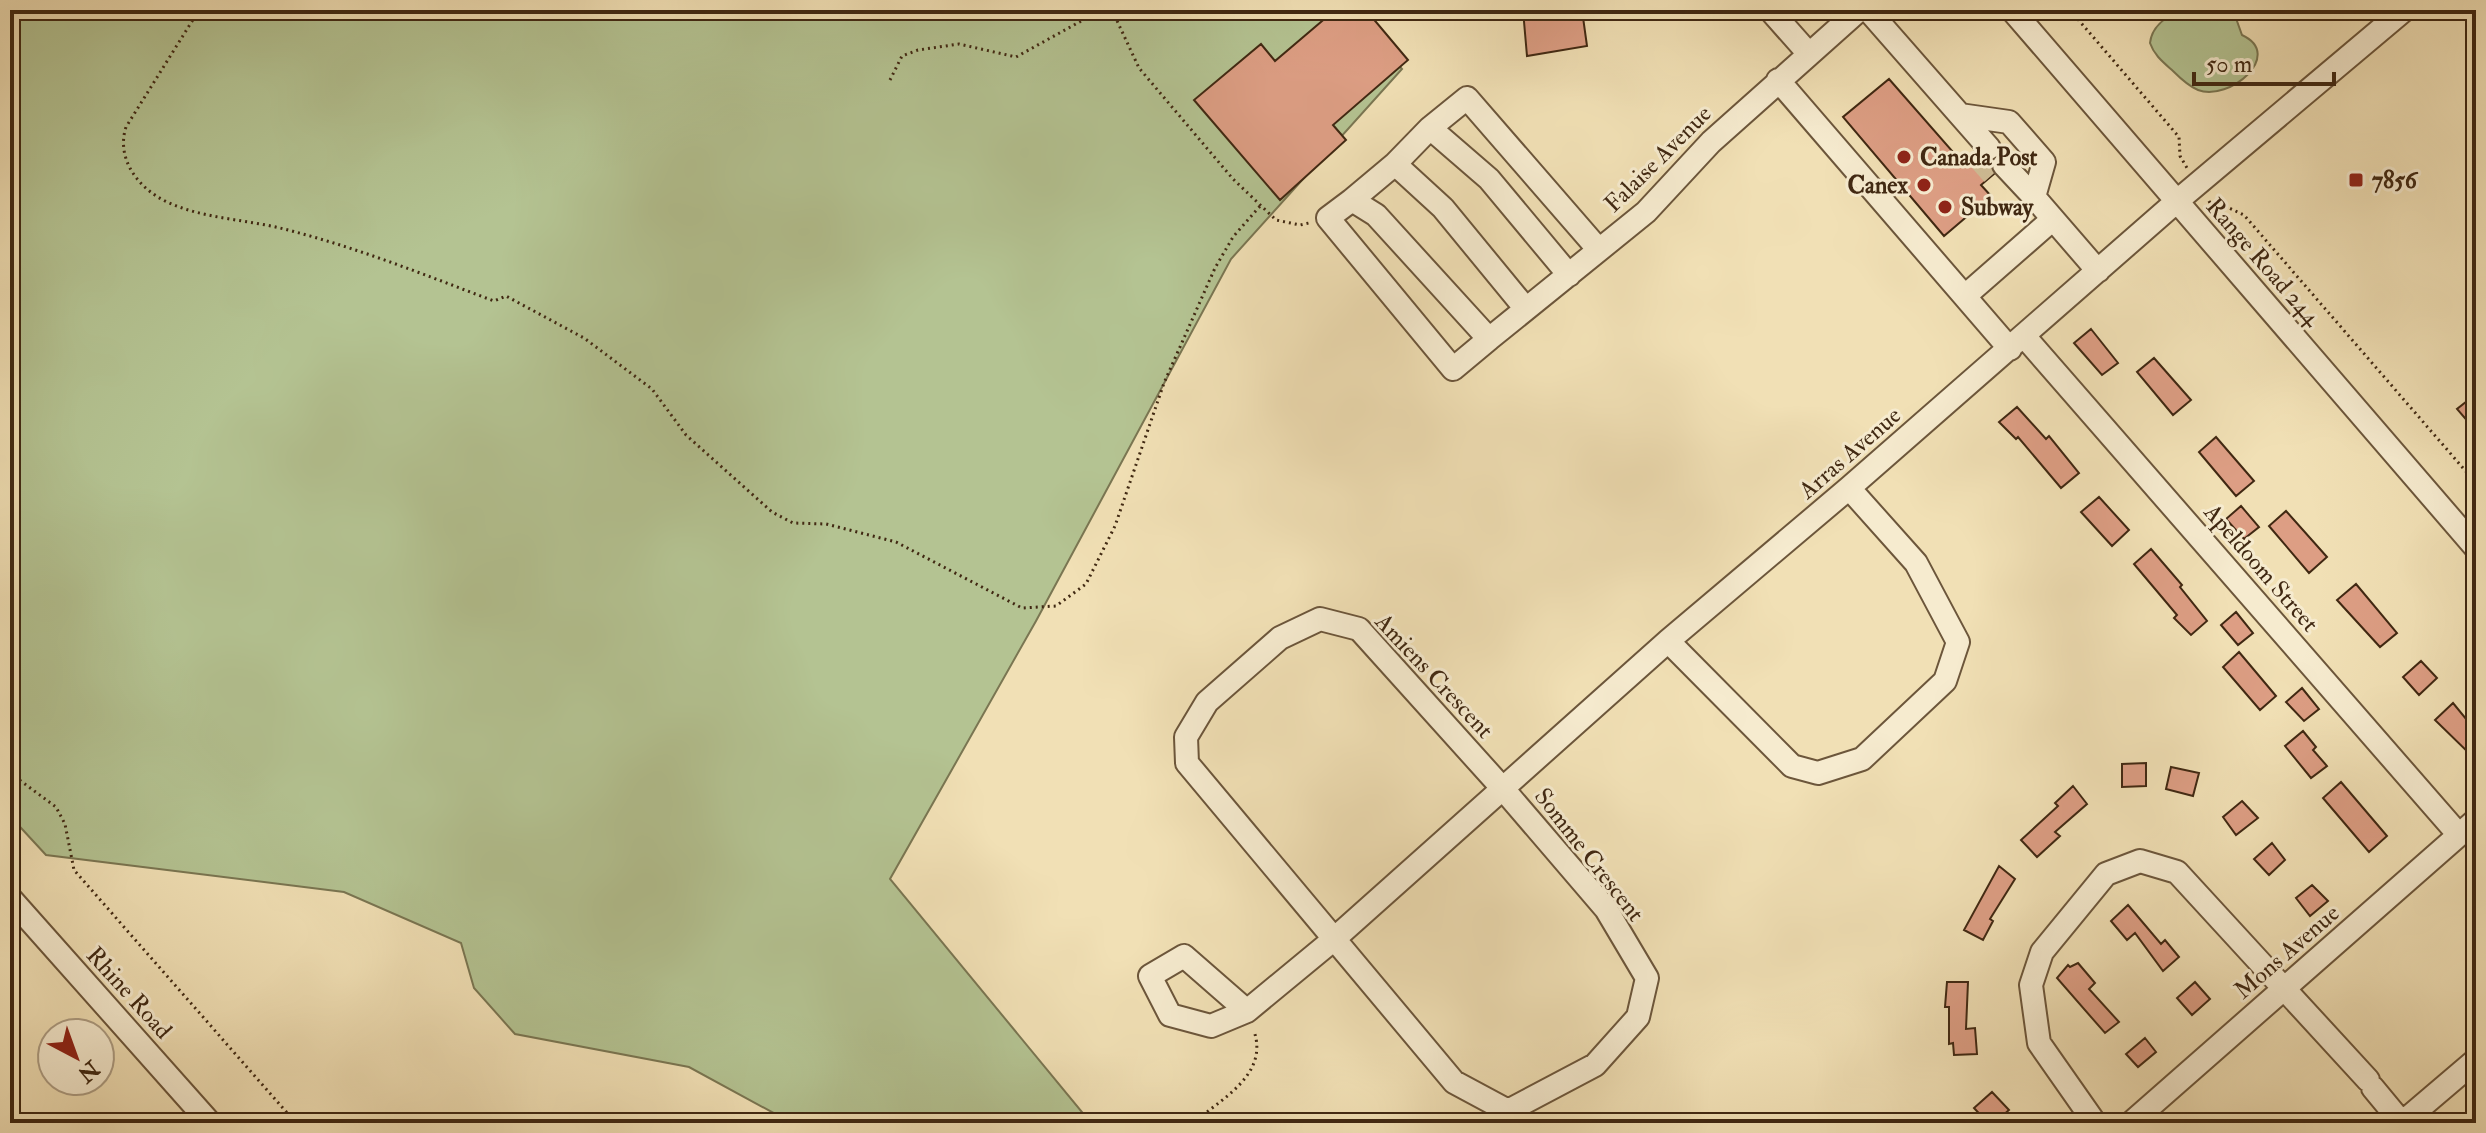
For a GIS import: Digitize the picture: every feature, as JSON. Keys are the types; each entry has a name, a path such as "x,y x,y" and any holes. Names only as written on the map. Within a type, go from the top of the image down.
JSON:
{"street":[{"name":"Falaise Avenue","path":"1328,218 1453,369 1646,212 1711,142 1859,10"},
{"path":"1868,10 1960,115 1989,157 2027,190 2098,271"},
{"name":"Range Road 244","path":"2012,10 2476,548"},
{"name":"Arras Avenue","path":"1247,1011 1504,790 1668,641 1849,488 2176,202 2404,10"},
{"path":"1778,15 1809,54"},
{"name":"Apeldoom Street","path":"1778,80 1965,296 2017,342 2459,835"},
{"path":"1328,218 1395,164 1430,128 1467,98 1533,161 1599,250"},
{"path":"1960,115 2009,122 2018,132 2044,162 2027,190"},
{"path":"1430,128 1489,179 1569,275"},
{"path":"1395,164 1443,208 1526,309"},
{"path":"1352,200 1376,215 1489,339"},
{"path":"1965,296 2053,219"},
{"path":"1668,641 1792,766 1818,773 1862,759 1945,681 1958,642 1916,563 1849,488"},
{"name":"Amiens Crescent","path":"1333,940 1187,763 1186,737 1207,702 1259,656 1280,638 1320,619 1359,629 1504,790"},
{"name":"Somme Crescent","path":"1333,940 1454,1082 1508,1111 1595,1065 1638,1017 1647,978 1606,909 1504,790"},
{"name":"Mons Avenue","path":"2131,1123 2476,820"},
{"path":"2095,1123 2039,1043 2031,985 2042,952 2106,874 2140,861 2177,872 2371,1084 2402,1123 2476,1060"},
{"name":"Rhine Road","path":"10,898 210,1123"}],"path":[{"path":"199,10 126,127 121,140 126,162 139,182 164,201 228,220 283,229 401,266 494,301 506,296 584,338 652,389 686,435 772,512 793,523 826,524 896,542 1022,608 1056,606 1086,584 1115,526 1164,383 1215,268 1233,237 1261,205"},
{"path":"890,80 902,56 918,50 959,44 1016,57 1083,20 1111,10 1139,68 1233,179 1276,220 1300,225 1328,218"},
{"path":"2070,10 2179,137 2180,156 2211,205 2227,207 2244,215 2476,483"},
{"path":"10,773 56,807 65,824 74,870 296,1123"},
{"path":"1193,1123 1249,1077 1257,1039 1247,1011"}],"green space":[{"path":"10,10 1350,10 1402,69 1231,259 1036,621 890,879 1091,1123 792,1123 689,1067 515,1034 474,988 461,943 344,892 46,855 10,816"},
{"path":"2182,10 2233,10 2242,35 2254,44 2258,54 2248,74 2237,83 2211,92 2198,90 2184,82 2162,61 2150,43 2151,37 2161,22"}],"building":[{"path":"1335,10 1366,10 1408,60 1333,125 1346,140 1280,200 1194,100 1261,44 1275,61"},
{"path":"1523,10 1582,10 1587,46 1527,56"},
{"path":"1889,79 1966,167 1979,157 1990,162 1994,174 1981,185 1991,196 1944,236 1843,117"},
{"path":"2091,329 2118,363 2102,375 2074,343"},
{"path":"2154,358 2191,400 2173,415 2137,372"},
{"path":"2476,394 2476,431 2457,409"},
{"path":"2017,407 2046,439 2049,436 2079,473 2061,488 2018,437 2016,439 1999,422"},
{"path":"2216,437 2254,481 2236,496 2199,452"},
{"path":"2099,497 2129,530 2112,546 2081,512"},
{"path":"2241,506 2259,527 2244,539 2226,519"},
{"path":"2286,511 2327,557 2309,573 2269,526"},
{"path":"2151,549 2207,621 2191,635 2174,618 2177,615 2134,564"},
{"path":"2356,584 2397,633 2380,647 2337,600"},
{"path":"2236,612 2253,633 2238,645 2221,625"},
{"path":"2239,652 2276,696 2260,710 2223,667"},
{"path":"2421,661 2437,678 2419,695 2403,677"},
{"path":"2302,688 2319,709 2304,721 2286,702"},
{"path":"2453,703 2476,731 2476,760 2435,720"},
{"path":"2303,731 2316,747 2313,750 2327,766 2311,778 2285,746"},
{"path":"2146,763 2146,786 2122,787 2122,764"},
{"path":"2171,767 2199,773 2193,796 2166,789"},
{"path":"2341,782 2387,836 2369,852 2323,798"},
{"path":"2073,786 2087,804 2055,832 2060,836 2037,857 2021,840 2058,806 2055,803"},
{"path":"2242,801 2258,818 2236,835 2223,817"},
{"path":"2272,843 2285,860 2269,875 2254,859"},
{"path":"1999,866 2015,879 1990,919 1993,921 1983,940 1964,930"},
{"path":"2312,885 2328,901 2310,916 2296,898"},
{"path":"2128,905 2161,944 2165,940 2179,957 2163,971 2135,933 2127,940 2111,921"},
{"path":"2078,963 2095,983 2089,989 2119,1022 2105,1033 2057,978 2068,965"},
{"path":"1947,982 1968,982 1966,1029 1975,1028 1977,1054 1954,1055 1953,1043 1949,1044 1949,1007 1945,1007"},
{"path":"2195,982 2210,999 2192,1015 2177,998"},
{"path":"2145,1038 2156,1052 2138,1067 2126,1054"},
{"path":"1992,1092 2009,1110 1994,1123 1988,1123 1974,1108"}],"tunnel":[{"path":"1978,158 1993,175"}],"place":[{"name":"Canada Post","path":"1904,157"},
{"name":"7856","path":"2356,180"},
{"name":"Canex","path":"1924,185"},
{"name":"Subway","path":"1945,207"}]}
